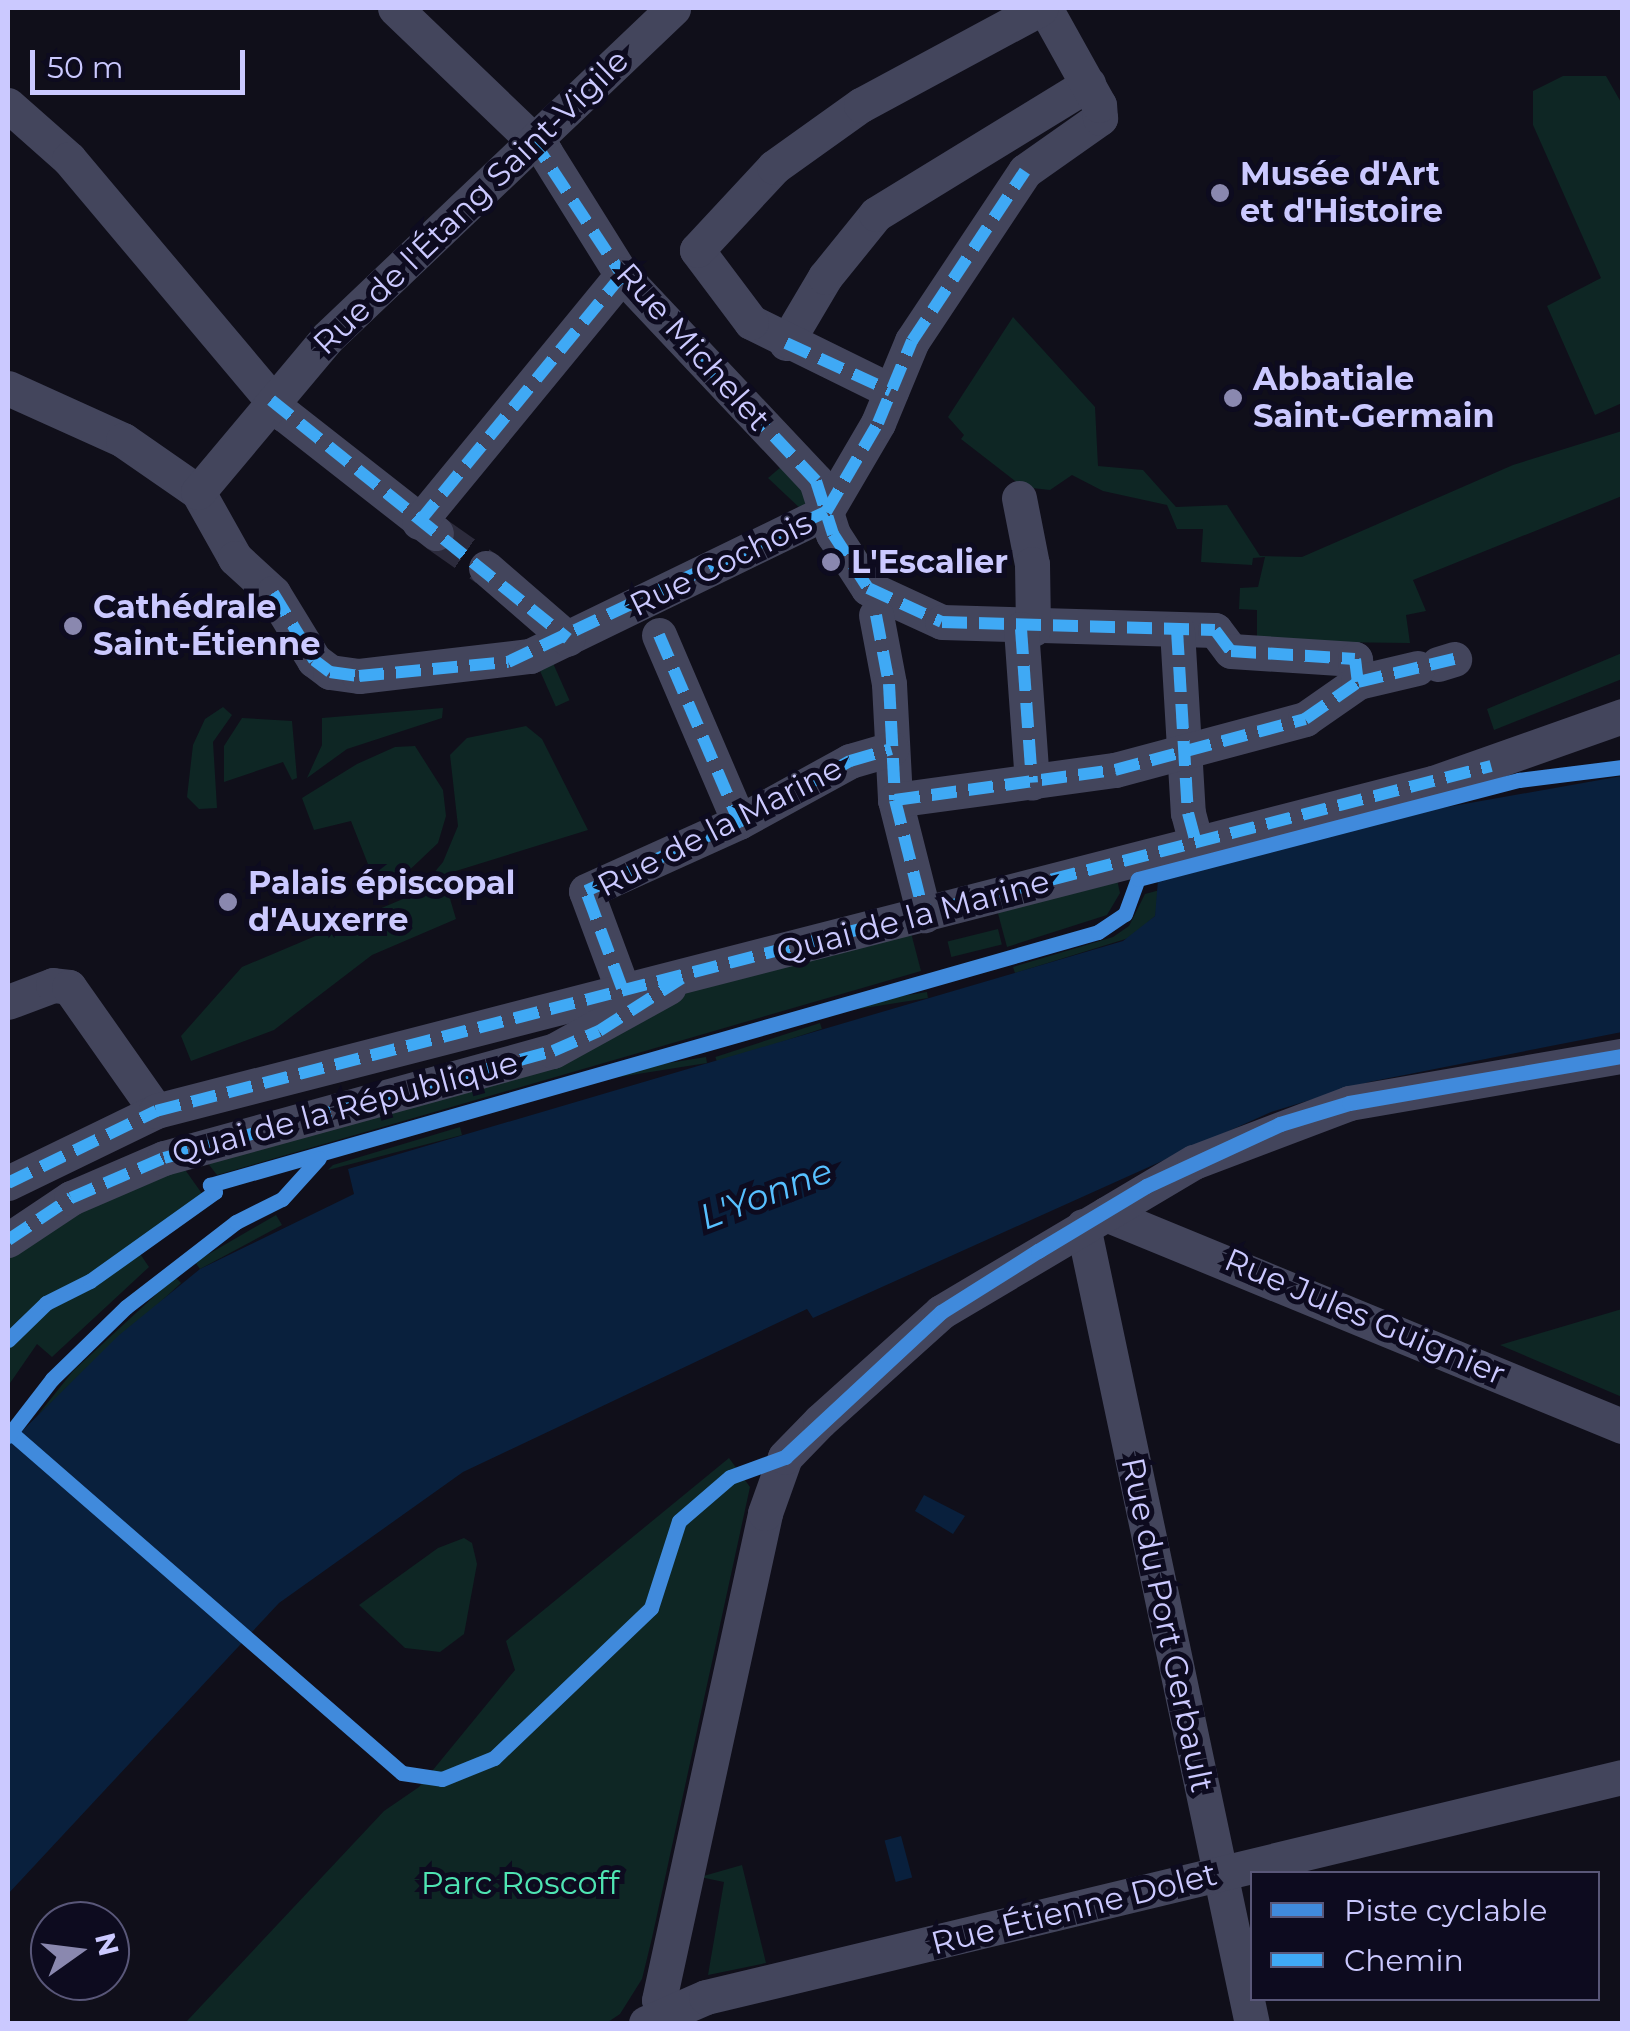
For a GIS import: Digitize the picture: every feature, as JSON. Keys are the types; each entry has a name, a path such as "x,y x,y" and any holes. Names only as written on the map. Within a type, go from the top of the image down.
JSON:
{"street":[{"name":"Rue Michelet","path":"396,8 532,139 622,275 816,480 826,512 872,602 890,684 895,800 924,915"},
{"name":"Rue de l'Étang Saint-Vigile","path":"198,492 271,400 532,139 674,8"},
{"path":"786,343 825,277 876,214 1000,133 1088,84 1043,8 860,105 774,168 696,250 751,322 786,343 891,391"},
{"name":"Rue Cochois","path":"198,492 235,558 273,593 314,660 330,672 359,676 508,662 568,639 651,616 826,512 891,391 912,340 1024,171 1100,118 1088,84"},
{"path":"8,105 69,159 271,400 427,528 622,275"},
{"path":"8,388 78,419 198,492"},
{"path":"1019,498 1032,564 1027,629 1032,783"},
{"path":"486,568 568,639"},
{"path":"872,602 942,622 1027,629 1214,630 1231,651 1355,660 1358,682"},
{"path":"651,616 739,822"},
{"path":"1176,630 1188,750 1188,813 1196,843"},
{"path":"895,800 1032,783 1188,750 1305,718 1358,682 1436,664"},
{"name":"Quai de la Marine","path":"198,1099 622,988 683,978 1492,766 1622,716"},
{"name":"Rue de la Marine","path":"622,988 586,891 739,822 850,761 891,749"},
{"name":"Quai de la République","path":"8,1240 71,1198 164,1158 553,1052 599,1032 683,978"},
{"path":"8,1002 52,985 69,986 156,1111"},
{"path":"655,2019 765,1513 785,1457 941,1312 1194,1162 1349,1103 1622,1056"},
{"name":"Quai de la République","path":"8,1183 156,1111 198,1099"},
{"name":"Rue Jules Guignier","path":"1094,1220 1622,1426"},
{"name":"Rue du Port Gerbault","path":"1094,1220 1219,1875 1252,2024"},
{"name":"Rue Étienne Dolet","path":"655,2019 732,2008 1219,1875 1622,1776"}],"green space":[{"path":"1563,76 1606,76 1622,104 1622,403 1595,415 1547,306 1601,278 1533,125 1533,91"},
{"path":"1013,317 1095,407 1098,466 1143,470 1176,507 1227,505 1260,556 1302,557 1513,465 1622,431 1622,496 1413,580 1426,611 1406,615 1410,643 1257,641 1257,610 1239,609 1240,588 1258,587 1265,557 1253,558 1252,565 1201,562 1203,529 1177,529 1167,505 1103,491 1072,475 1050,490 1023,487 961,439 964,435 948,417"},
{"path":"788,461 807,486 804,512 768,478"},
{"path":"1622,653 1622,679 1494,730 1487,709"},
{"path":"552,661 569,700 556,706 538,667"},
{"path":"223,707 232,715 213,742 217,808 199,809 187,797 193,745 205,719"},
{"path":"443,708 442,718 347,749 307,778 322,745 322,718"},
{"path":"242,718 292,721 297,778 292,780 283,762 224,782 224,746"},
{"path":"526,726 542,739 588,830 443,875 456,919 372,955 274,1030 191,1061 181,1036 242,967 417,893 443,862 458,826 450,755 467,738"},
{"path":"415,746 443,790 446,816 438,843 381,897 351,821 314,830 302,798 357,764 395,747"},
{"path":"1116,875 1120,893 1107,915 1007,947 996,906"},
{"path":"1160,890 1155,916 1132,937 1015,973 1013,967 1113,937 1129,926 1145,894"},
{"path":"910,929 921,971 217,1175 203,1157 675,991"},
{"path":"998,929 1002,945 951,957 948,942"},
{"path":"927,992 928,998 831,1013 830,1007"},
{"path":"820,1023 822,1029 717,1063 715,1057"},
{"path":"706,1057 707,1063 598,1080 597,1074"},
{"path":"460,1127 462,1135 328,1170 333,1165"},
{"path":"181,1164 203,1195 134,1245 149,1267 52,1357 37,1344 8,1386 8,1349 20,1334 14,1328 8,1335 8,1249"},
{"path":"276,1215 282,1225 200,1269 195,1262"},
{"path":"175,1277 181,1283 37,1416 73,1371"},
{"path":"1622,1309 1622,1397 1500,1345"},
{"name":"Parc Roscoff","path":"729,1458 750,1487 642,1979 620,2014 605,2024 187,2021 384,1811 419,1787 515,1670 506,1641"},
{"path":"464,1538 472,1543 477,1564 464,1634 440,1652 405,1648 359,1605 438,1548"},
{"path":"742,1865 766,1963 708,1975 724,1882 700,1877"}],"water":[{"name":"L'Yonne","path":"1622,776 1622,1032 1369,1082 1271,1112 813,1318 807,1309 463,1472 279,1603 8,1894 8,1445 118,1336 200,1269 354,1194 348,1169 1123,941 1155,916 1158,880 1436,809"},
{"path":"924,1495 965,1516 953,1534 915,1511"},
{"path":"901,1836 912,1878 896,1882 885,1840"}],"tunnel":[{"path":"436,533 486,568"}],"marked path":[{"path":"532,139 622,275 816,481 833,534 868,588 942,622 1215,630 1231,651 1355,659 1358,682"},
{"path":"273,593 314,660 330,672 359,676 508,662 826,512 878,423 912,341 1025,171"},
{"path":"419,522 622,275"},
{"path":"786,343 891,391"},
{"path":"271,400 568,639"},
{"path":"876,615 889,684 895,800 924,915"},
{"path":"1021,629 1032,783"},
{"path":"1177,630 1188,813 1196,843"},
{"path":"659,635 739,822"},
{"path":"895,800 1115,770 1305,719 1358,682 1454,659"},
{"path":"622,988 586,891 739,822 850,761 891,749"},
{"path":"8,1183 156,1111 1491,766"},
{"path":"8,1240 71,1198 164,1158 553,1051 599,1031 682,978"}],"cycle path":[{"path":"8,1340 46,1303 90,1281 215,1192 210,1185 1098,932 1125,914 1138,879 1519,780 1622,767"},
{"path":"8,1430 402,1773 442,1779 494,1758 651,1608 679,1521 730,1477 785,1457 941,1312 1038,1251 1146,1186 1280,1124 1349,1103 1622,1056"},
{"path":"8,1436 52,1379 126,1307 236,1222 282,1199 319,1158"}],"place":[{"name":"Musée d'Art et d'Histoire","path":"1220,193"},
{"name":"Abbatiale Saint-Germain","path":"1233,398"},
{"name":"L'Escalier","path":"831,562"},
{"name":"Cathédrale Saint-Étienne","path":"73,626"},
{"name":"Palais épiscopal d'Auxerre","path":"228,902"}]}
